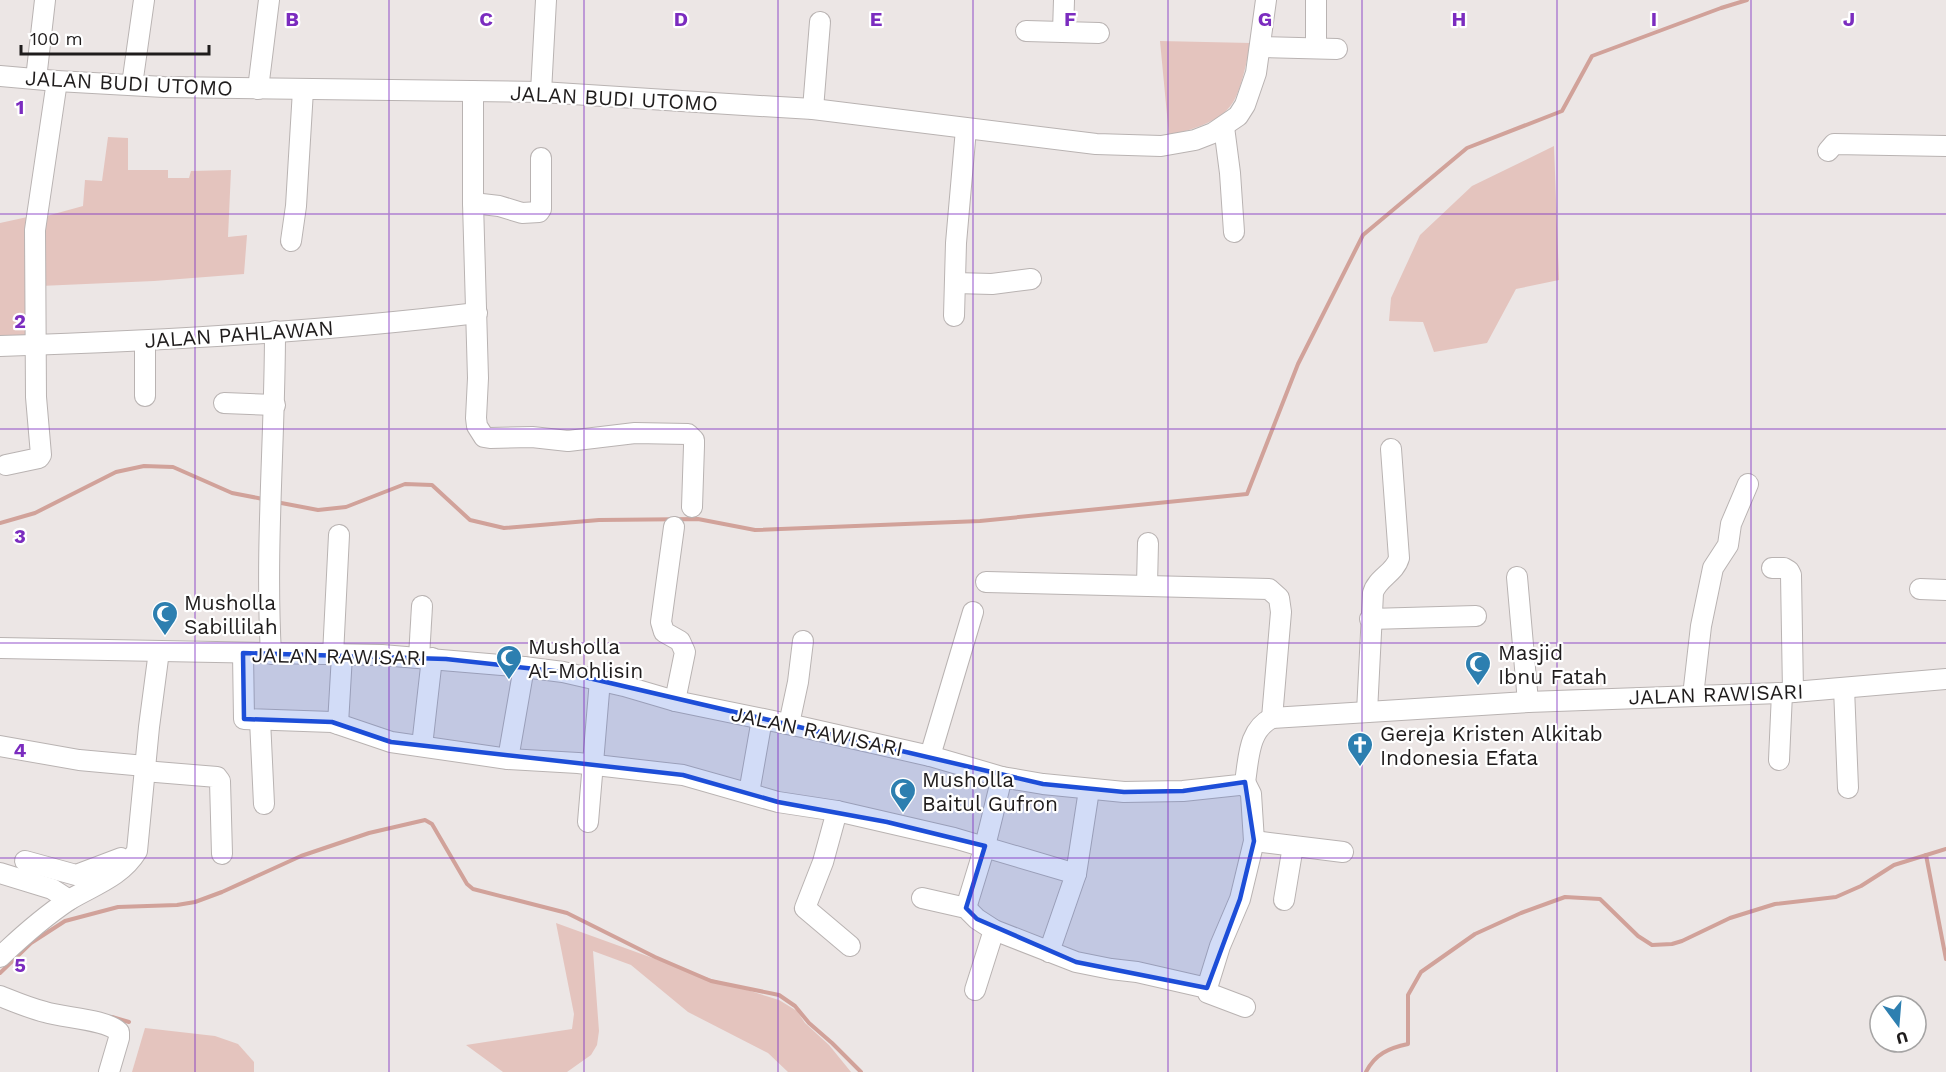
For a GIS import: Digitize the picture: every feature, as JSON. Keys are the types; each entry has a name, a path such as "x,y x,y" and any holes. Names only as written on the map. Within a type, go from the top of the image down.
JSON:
{"street":[{"path":"36,79 45,0"},
{"path":"132,85 144,0"},
{"path":"258,89 269,0"},
{"path":"541,92 546,0"},
{"path":"1063,32 1064,0"},
{"path":"1234,232 1224,127 1238,116 1245,105 1256,72 1266,0"},
{"path":"1316,0 1316,48"},
{"path":"813,109 820,22"},
{"path":"1026,31 1100,33"},
{"path":"1260,47 1337,49"},
{"name":"JALAN BUDI UTOMO","path":"0,76 132,85 258,89 541,92 813,109 966,129 1142,147 1195,140 1224,127"},
{"path":"6,465 39,458 41,455 36,397 36,217 57,81"},
{"path":"291,241 296,206 303,90"},
{"path":"473,92 477,426 484,437 532,437 568,441 635,433 688,434 694,440 692,507"},
{"path":"954,316 956,243 966,129"},
{"path":"1828,151 1834,144 1946,146"},
{"path":"473,203 499,206 522,213 539,212 541,209 541,158"},
{"path":"955,283 992,284 1031,279"},
{"name":"JALAN PAHLAWAN","path":"0,346 145,341 418,320 477,313"},
{"path":"272,654 269,614 275,331"},
{"path":"145,341 145,396"},
{"path":"224,403 275,405"},
{"path":"1367,712 1370,619 1375,586 1396,567 1399,558 1391,449"},
{"path":"1693,696 1701,626 1713,568 1728,545 1731,524 1748,484"},
{"path":"674,527 661,622 664,632 680,640 685,652 675,701"},
{"path":"338,724 339,535"},
{"path":"1147,585 1148,543"},
{"path":"1772,568 1784,568 1789,570 1791,575 1787,692 1779,760"},
{"path":"1517,577 1528,702"},
{"path":"986,582 1269,589 1280,598 1281,612 1272,718 1264,722 1254,734 1245,782 1251,794 1254,841 1240,899 1222,940 1207,988 1208,993 1245,1007"},
{"path":"1920,589 1946,590"},
{"path":"422,606 425,658 422,746"},
{"path":"930,756 973,612"},
{"path":"1370,619 1476,616"},
{"path":"789,724 798,682 803,640"},
{"name":"JALAN RAWISARI","path":"0,648 425,658 524,667 600,680 675,701 930,756 1002,777 1089,790 1183,792 1231,787 1245,782"},
{"path":"4,948 69,900 116,874 130,863 137,851 159,651"},
{"path":"243,653 264,804"},
{"path":"508,759 524,667"},
{"name":"JALAN RAWISARI","path":"1272,718 1528,702 1787,692 1946,679"},
{"path":"588,822 591,764 600,680"},
{"path":"1844,688 1848,788"},
{"path":"252,719 332,722 391,742 508,759 591,764 683,775 778,802 837,811 985,846 1076,874"},
{"path":"749,793 762,719"},
{"path":"0,746 79,760 217,777 220,781 222,854"},
{"path":"966,908 985,846 1002,777"},
{"path":"1049,952 1076,874 1089,790"},
{"path":"837,811 823,862 805,908 850,946"},
{"path":"1254,841 1343,852"},
{"path":"1284,900 1293,846"},
{"path":"25,861 76,875 98,869 137,851"},
{"path":"0,873 52,889 69,900"},
{"path":"922,898 966,908 977,919 994,930 1076,962 1137,972 1207,988"},
{"path":"975,990 994,930"},
{"path":"0,996 46,1013 116,1029 119,1032 119,1038 109,1072"}],"highlighted area":[{"path":"243,653 446,659 563,672 1043,784 1124,792 1183,791 1245,782 1254,841 1240,899 1207,988 1076,962 977,919 966,908 985,846 887,822 778,802 683,775 391,742 332,722 244,719"}],"shaded area":[{"path":"1160,41 1251,43 1241,82 1230,107 1208,123 1169,136"},
{"path":"108,137 128,138 128,170 168,170 168,178 189,178 191,171 231,170 228,237 247,235 244,274 40,286 43,217 83,206 85,180 102,181"},
{"path":"1554,146 1559,280 1516,289 1487,343 1434,352 1423,322 1389,321 1391,298 1420,235 1472,186"},
{"path":"32,216 31,337 0,341 0,223"},
{"path":"556,923 705,977 779,1000 797,1011 805,1023 829,1045 851,1072 788,1072 768,1053 688,1012 631,965 593,951 599,1031 597,1045 591,1055 567,1072 503,1072 466,1045 572,1029 574,1014"},
{"path":"145,1028 215,1036 238,1044 254,1062 254,1072 132,1072"}],"waterway":[{"path":"276,502 318,510 346,507 405,484 432,485 470,520 504,528 599,520 698,519 755,530 980,521 1247,494 1298,364 1363,235 1467,148 1562,111 1592,56 1747,0"},
{"path":"0,523 35,513 116,472 144,466 173,467 232,493 263,499"},
{"path":"0,973 31,943 65,921 118,907 177,905 195,902 301,856 369,833 425,820 432,824 467,884 473,889 567,913 655,957 711,981 779,995 795,1006 809,1023 861,1072"},
{"path":"1366,1072 1383,1053 1408,1044 1408,995 1421,972 1475,934 1521,913 1565,897 1600,899 1638,936 1652,945 1672,944 1730,918 1775,904 1836,897 1861,886 1894,865 1946,849"},
{"path":"1926,855 1946,959"},
{"path":"112,1017 129,1022"}],"place":[{"name":"Musholla Sabillilah","path":"165,637"},
{"name":"Musholla Al-Mohlisin","path":"509,681"},
{"name":"Masjid Ibnu Fatah","path":"1478,687"},
{"name":"Gereja Kristen Alkitab Indonesia Efata","path":"1360,768"},
{"name":"Musholla Baitul Gufron","path":"903,814"}]}
